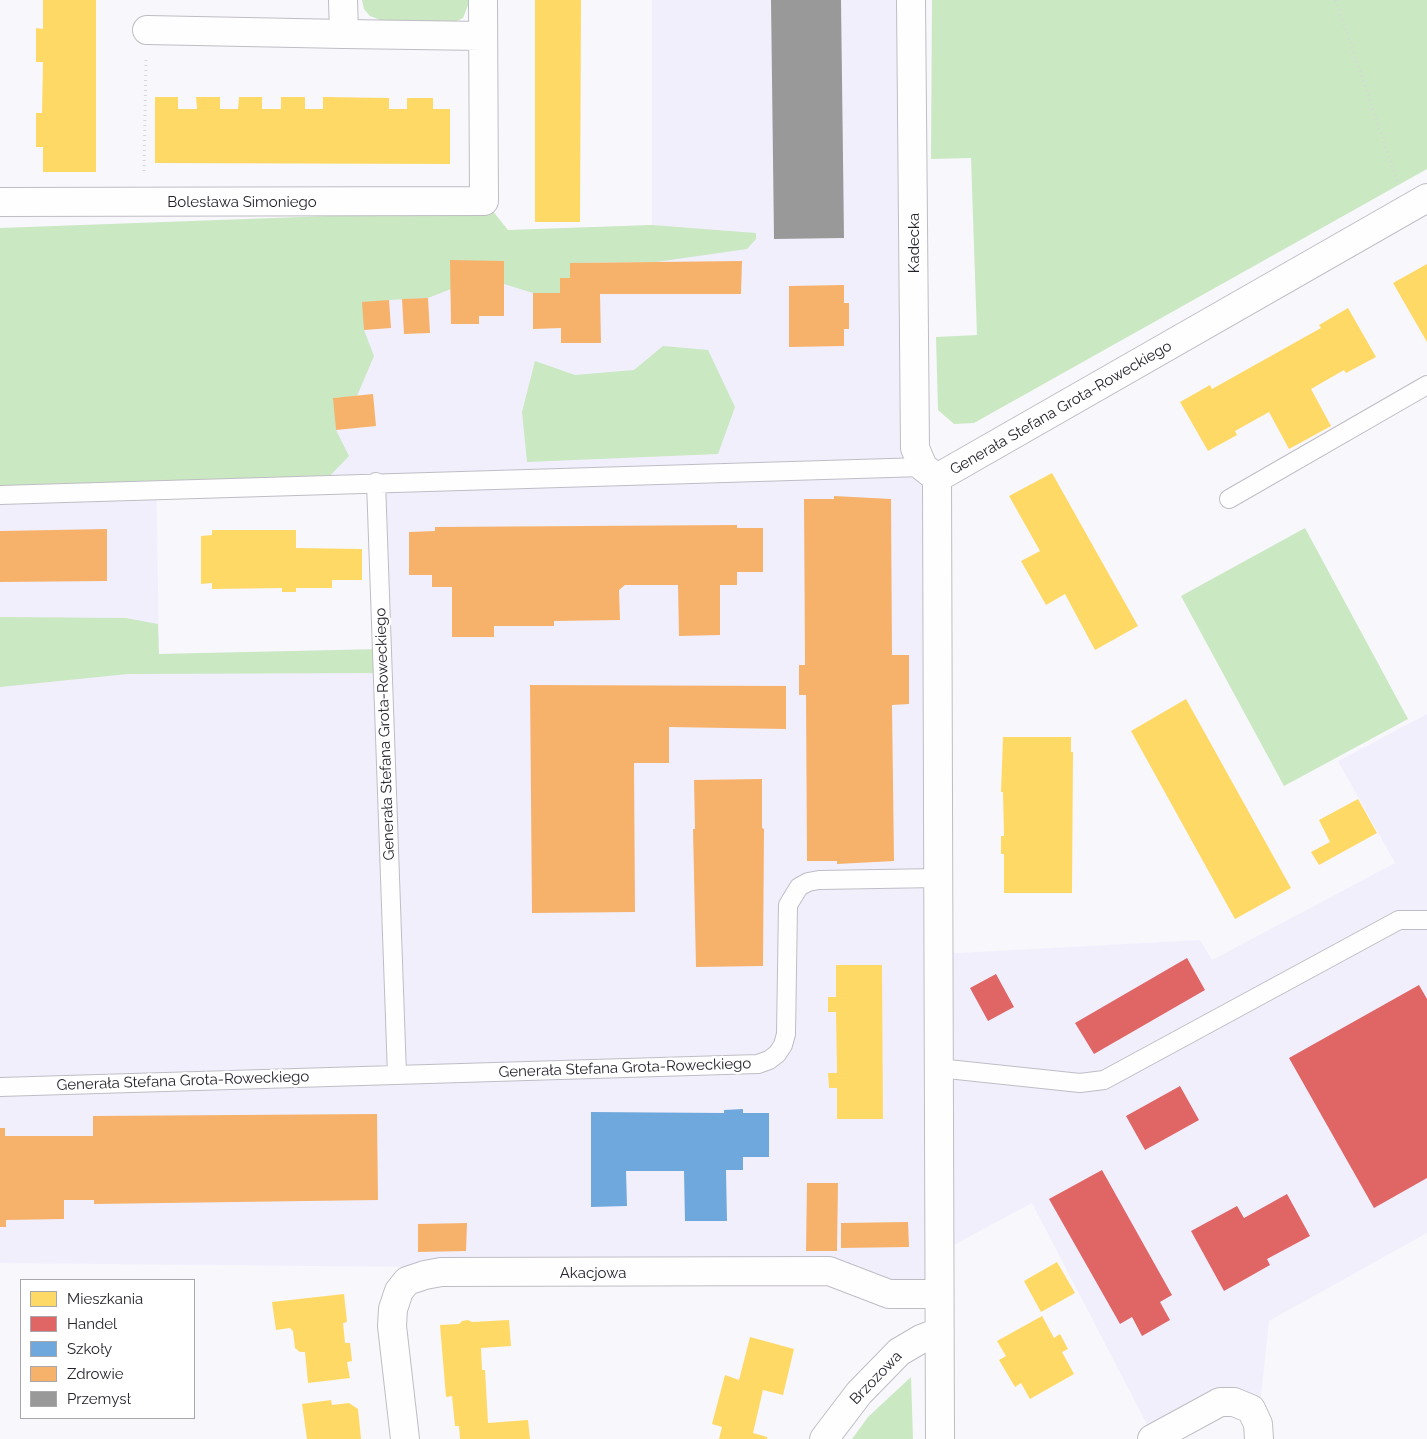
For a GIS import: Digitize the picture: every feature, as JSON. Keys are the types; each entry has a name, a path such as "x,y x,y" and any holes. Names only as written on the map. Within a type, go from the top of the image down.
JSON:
{"street":[{"path":"344,0 344,34"},
{"path":"146,30 483,36 483,0"},
{"name":"Kadecka","path":"911,0 915,448 930,472"},
{"name":"Bolesława Simoniego","path":"0,202 484,201 483,36"},
{"name":"Generała Stefana Grota-Roweckiego","path":"940,1439 938,878 930,472 1427,198"},
{"name":"Akacjowa","path":"405,1439 392,1326 393,1308 399,1291 407,1281 424,1275 441,1272 829,1271 889,1294 939,1294"},
{"name":"Brzozowa","path":"824,1439 859,1393 899,1352 921,1339 939,1332"},
{"path":"1152,1439 1220,1402 1234,1402 1251,1409 1258,1424 1259,1439"}],"lane":[{"path":"1229,499 1427,385"},
{"name":"Generała Stefana Grota-Roweckiego","path":"0,495 376,482 930,472"},
{"name":"Generała Stefana Grota-Roweckiego","path":"376,482 396,1075"},
{"name":"Generała Stefana Grota-Roweckiego","path":"0,1087 758,1064 769,1060 783,1045 786,1034 788,905 798,887 808,882 819,880 938,878"},
{"path":"938,1068 1080,1083 1104,1080 1400,920 1427,920"}],"path":[{"path":"1336,0 1394,172"},
{"path":"144,202 146,30"}],"shaded area":[{"path":"652,0 911,0 939,954 1200,940 1212,960 1395,863 1338,761 1427,714 1427,1233 1269,1321 1258,1424 1234,1402 1154,1438 1032,1203 939,1253 939,1294 829,1271 0,1263 0,465 156,456 159,654 381,649 376,483 322,484 315,237 652,225"}],"green space":[{"path":"362,0 470,0 463,18 455,22 383,21 370,16 364,9"},
{"path":"932,0 1427,0 1427,169 974,423 954,424 938,410 936,337 977,335 971,158 931,159"},
{"path":"492,210 508,230 652,225 756,233 756,239 747,249 656,262 570,263 570,278 560,278 560,293 533,293 504,284 451,289 428,298 389,300 364,330 374,356 357,396 334,398 336,430 349,456 322,484 0,495 0,228"},
{"path":"663,346 708,350 735,407 718,454 527,462 522,412 535,361 575,375 634,370"},
{"path":"1305,528 1408,719 1284,786 1181,596"},
{"path":"0,617 126,618 158,624 159,654 382,649 382,673 128,674 0,687"},
{"path":"911,1377 913,1439 852,1439 868,1417"}],"building: Mieszkania":[{"path":"43,0 96,0 96,172 43,172 43,147 36,147 36,113 42,113 43,62 36,62 36,28 43,29"},
{"path":"535,0 581,0 580,222 535,222"},
{"path":"155,97 178,97 178,109 197,109 196,97 220,97 220,109 238,109 239,97 262,97 262,109 281,109 281,97 305,97 305,109 323,109 323,97 389,98 389,109 407,109 407,98 433,98 433,109 450,109 450,164 155,163"},
{"path":"1427,264 1427,342 1393,283"},
{"path":"1348,308 1376,357 1346,373 1344,370 1311,389 1331,426 1289,449 1269,412 1235,431 1237,435 1208,451 1180,402 1210,385 1212,389 1321,328 1319,325"},
{"path":"1052,473 1138,626 1095,650 1065,594 1046,605 1021,561 1040,551 1009,496"},
{"path":"212,530 296,530 296,548 362,549 362,580 332,580 332,588 296,588 296,592 282,592 282,588 212,589 212,583 201,584 201,536 212,535"},
{"path":"1186,699 1291,888 1235,919 1131,731"},
{"path":"1003,737 1071,737 1071,752 1073,752 1072,893 1004,893 1004,854 1001,854 1001,836 1004,836 1003,792 1001,792"},
{"path":"1358,799 1377,833 1319,865 1311,852 1330,842 1319,820"},
{"path":"836,965 882,965 883,1119 837,1119 837,1088 829,1088 828,1073 837,1073 836,1012 828,1012 828,997 836,997"},
{"path":"1057,1262 1075,1293 1041,1312 1024,1281"},
{"path":"344,1294 347,1322 343,1323 345,1343 350,1343 352,1361 347,1362 350,1378 308,1383 305,1352 300,1352 295,1348 293,1331 290,1328 276,1330 272,1302"},
{"path":"1042,1316 1054,1338 1060,1334 1068,1349 1062,1352 1074,1374 1030,1399 1021,1383 1015,1387 999,1360 1006,1356 997,1341"},
{"path":"468,1320 472,1322 509,1320 511,1346 481,1348 482,1370 485,1370 488,1423 528,1420 530,1439 460,1439 459,1426 455,1426 452,1396 446,1397 440,1325 459,1324 462,1321"},
{"path":"750,1337 794,1349 783,1395 763,1390 753,1433 767,1437 767,1439 719,1439 722,1427 712,1424 725,1375 739,1380"},
{"path":"331,1400 332,1405 349,1403 358,1409 361,1439 307,1439 302,1404"}],"building: Handel":[{"path":"1187,958 1205,990 1094,1054 1075,1023"},
{"path":"996,974 1014,1007 988,1021 970,988"},
{"path":"1419,985 1427,999 1427,1178 1374,1208 1289,1058"},
{"path":"1180,1086 1199,1120 1145,1150 1126,1116"},
{"path":"1102,1170 1172,1295 1160,1302 1170,1320 1142,1336 1132,1317 1120,1324 1049,1199"},
{"path":"1287,1194 1310,1236 1267,1259 1270,1265 1224,1291 1191,1231 1237,1206 1244,1218"}],"building: Szkoły":[{"path":"743,1109 743,1113 769,1113 769,1157 743,1157 743,1170 726,1170 727,1221 685,1221 684,1171 626,1171 627,1206 591,1207 591,1112 724,1113 724,1110"}],"building: Zdrowie":[{"path":"450,260 504,261 504,316 479,316 479,324 451,324"},
{"path":"742,261 741,294 600,294 601,343 561,343 561,328 533,329 533,293 560,293 560,278 570,278 570,263"},
{"path":"844,285 844,303 849,303 849,329 844,329 844,346 789,347 789,286"},
{"path":"428,298 430,333 404,334 402,299"},
{"path":"389,300 391,328 364,330 362,302"},
{"path":"373,394 376,426 336,430 333,398"},
{"path":"834,496 891,499 892,655 909,655 909,704 892,705 894,861 837,864 837,861 807,861 806,695 799,695 799,665 805,665 804,499 834,499"},
{"path":"737,525 737,528 763,528 763,572 737,572 737,585 720,585 720,635 679,636 678,585 625,585 619,590 620,620 554,621 554,626 494,626 494,637 452,637 452,587 432,587 432,575 409,575 409,532 435,531 435,527"},
{"path":"107,529 107,581 0,582 0,531"},
{"path":"530,685 786,686 786,729 669,727 669,763 634,763 635,912 532,913"},
{"path":"762,779 762,828 764,829 763,966 696,967 693,829 695,829 694,780"},
{"path":"377,1114 378,1200 94,1204 94,1200 64,1200 64,1219 6,1220 6,1227 0,1227 0,1128 5,1128 5,1136 93,1136 93,1116"},
{"path":"807,1183 838,1183 837,1251 806,1251"},
{"path":"908,1222 909,1247 841,1248 841,1223"},
{"path":"467,1223 466,1251 418,1252 418,1224"}],"building: Przemysł":[{"path":"771,0 841,0 844,238 774,239"}]}
